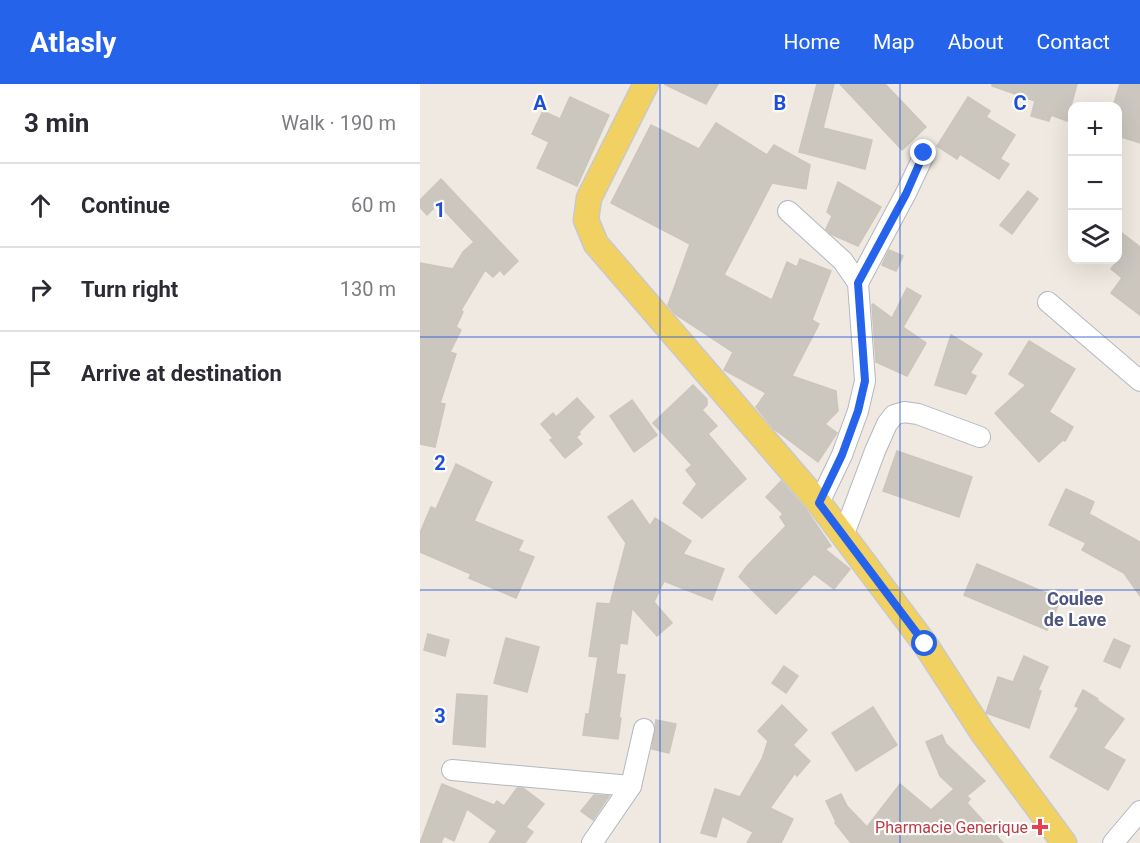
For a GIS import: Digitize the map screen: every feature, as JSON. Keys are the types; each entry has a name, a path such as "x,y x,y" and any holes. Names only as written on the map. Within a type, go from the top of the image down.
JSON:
{"main road":[{"path":"646,84 589,198 586,220 596,244 844,534 925,644 982,732 1064,843"}],"street":[{"path":"858,283 906,194 924,153"},
{"path":"788,211 843,261 858,283 865,381 858,411 842,455 819,503"},
{"path":"1048,302 1140,381"},
{"path":"844,534 875,451 887,424 894,415 904,412 918,414 980,437"},
{"path":"592,843 631,786 644,729"},
{"path":"452,770 631,786"},
{"path":"1113,843 1140,811"}],"building":[{"path":"664,84 718,84 706,104"},
{"path":"817,84 834,84 823,128 872,140 865,169 799,152"},
{"path":"840,84 885,84 926,127 902,150"},
{"path":"992,84 1077,84 1072,102 1068,102 1067,121 1051,115 1049,121 1031,116 1035,101 992,86"},
{"path":"1120,84 1140,84 1140,143 1122,137 1122,102 1114,102"},
{"path":"570,97 609,115 577,186 537,168 549,142 532,134 543,111 560,119"},
{"path":"968,97 990,111 986,117 1015,135 1000,159 1009,164 999,179 960,154 957,159 937,146"},
{"path":"716,123 767,155 774,145 810,165 806,189 772,183 724,275 772,300 787,262 797,267 800,259 831,271 812,320 819,324 792,376 836,391 838,411 825,424 837,433 818,462 774,429 756,407 766,393 724,370 733,352 675,314 668,305 690,244 611,203 651,125 699,149"},
{"path":"441,179 518,261 504,275 500,270 493,277 485,270 461,310 463,312 456,327 461,330 450,352 456,354 440,403 445,404 435,447 420,444 420,263 453,269 463,252 474,242 438,204 427,215 420,207 420,200"},
{"path":"838,182 881,207 858,246 831,234 826,229 832,216 827,212"},
{"path":"1028,191 1038,199 1012,234 1000,225"},
{"path":"1122,233 1140,247 1140,315 1111,293 1122,278 1111,269 1115,264 1122,264"},
{"path":"889,250 903,256 896,271 882,265"},
{"path":"907,288 921,296 903,327 926,343 907,376 876,362 872,305 892,318"},
{"path":"951,335 982,354 970,373 976,376 966,394 935,385"},
{"path":"1029,341 1075,369 1049,412 1073,427 1065,441 1063,440 1039,462 995,413 1026,385 1009,374"},
{"path":"693,385 707,399 707,405 702,410 717,426 708,434 746,479 702,518 683,503 697,484 686,470 692,465 653,423"},
{"path":"577,398 594,417 576,437 582,444 565,458 550,440 553,438 541,424 553,413 556,417"},
{"path":"632,400 657,435 634,452 610,416"},
{"path":"897,451 972,477 959,517 883,491"},
{"path":"456,464 492,482 474,521 523,541 518,551 534,557 516,598 469,578 471,574 420,552 420,533 431,507 436,509"},
{"path":"781,481 807,511 831,546 825,549 850,569 834,589 814,574 776,614 739,577 786,526 780,517 783,514 766,497"},
{"path":"1066,489 1094,502 1089,514 1140,542 1140,596 1124,573 1082,550 1086,543 1049,525"},
{"path":"632,500 650,526 655,518 691,541 683,554 724,569 712,600 664,581 654,602 672,623 657,636 632,608 627,644 620,643 616,674 625,675 618,739 583,735 586,714 589,714 598,657 589,656 597,603 610,604 626,543 608,517"},
{"path":"977,564 1061,599 1047,630 964,595"},
{"path":"428,634 449,640 445,656 424,650"},
{"path":"506,638 539,647 527,692 494,683"},
{"path":"1114,639 1130,646 1120,668 1104,661"},
{"path":"1024,656 1048,667 1038,690 1041,691 1029,728 986,713 998,677 1013,682"},
{"path":"784,666 798,676 786,693 772,683"},
{"path":"1083,690 1124,719 1103,748 1125,760 1108,790 1050,757 1079,708 1075,706"},
{"path":"457,694 487,696 485,747 453,744"},
{"path":"782,705 807,730 793,745 810,761 797,776 795,773 770,808 793,819 781,843 747,843 753,832 722,816 716,837 701,833 715,789 740,797 762,759 768,741 758,731"},
{"path":"873,707 897,745 856,771 832,733"},
{"path":"656,720 676,724 669,753 652,749"},
{"path":"942,735 946,744 985,781 967,796 970,799 967,803 1003,843 851,843 835,823 826,801 841,794 847,806 867,827 900,784 931,810 954,789 940,776 926,742"},
{"path":"442,784 494,805 497,801 504,806 517,788 523,788 544,804 526,827 533,832 525,843 489,843 497,831 467,809 454,841 444,836 441,843 420,843"},
{"path":"594,795 609,796 593,820 581,811"}],"place":[{"name":"Pharmacie Generique","path":"1040,827"}],"district":[{"name":"Coulee de Lave","path":"1075,608"}],"route":[{"path":"924,153 906,194 858,283 865,381 858,411 842,455 819,503 925,644"}]}
